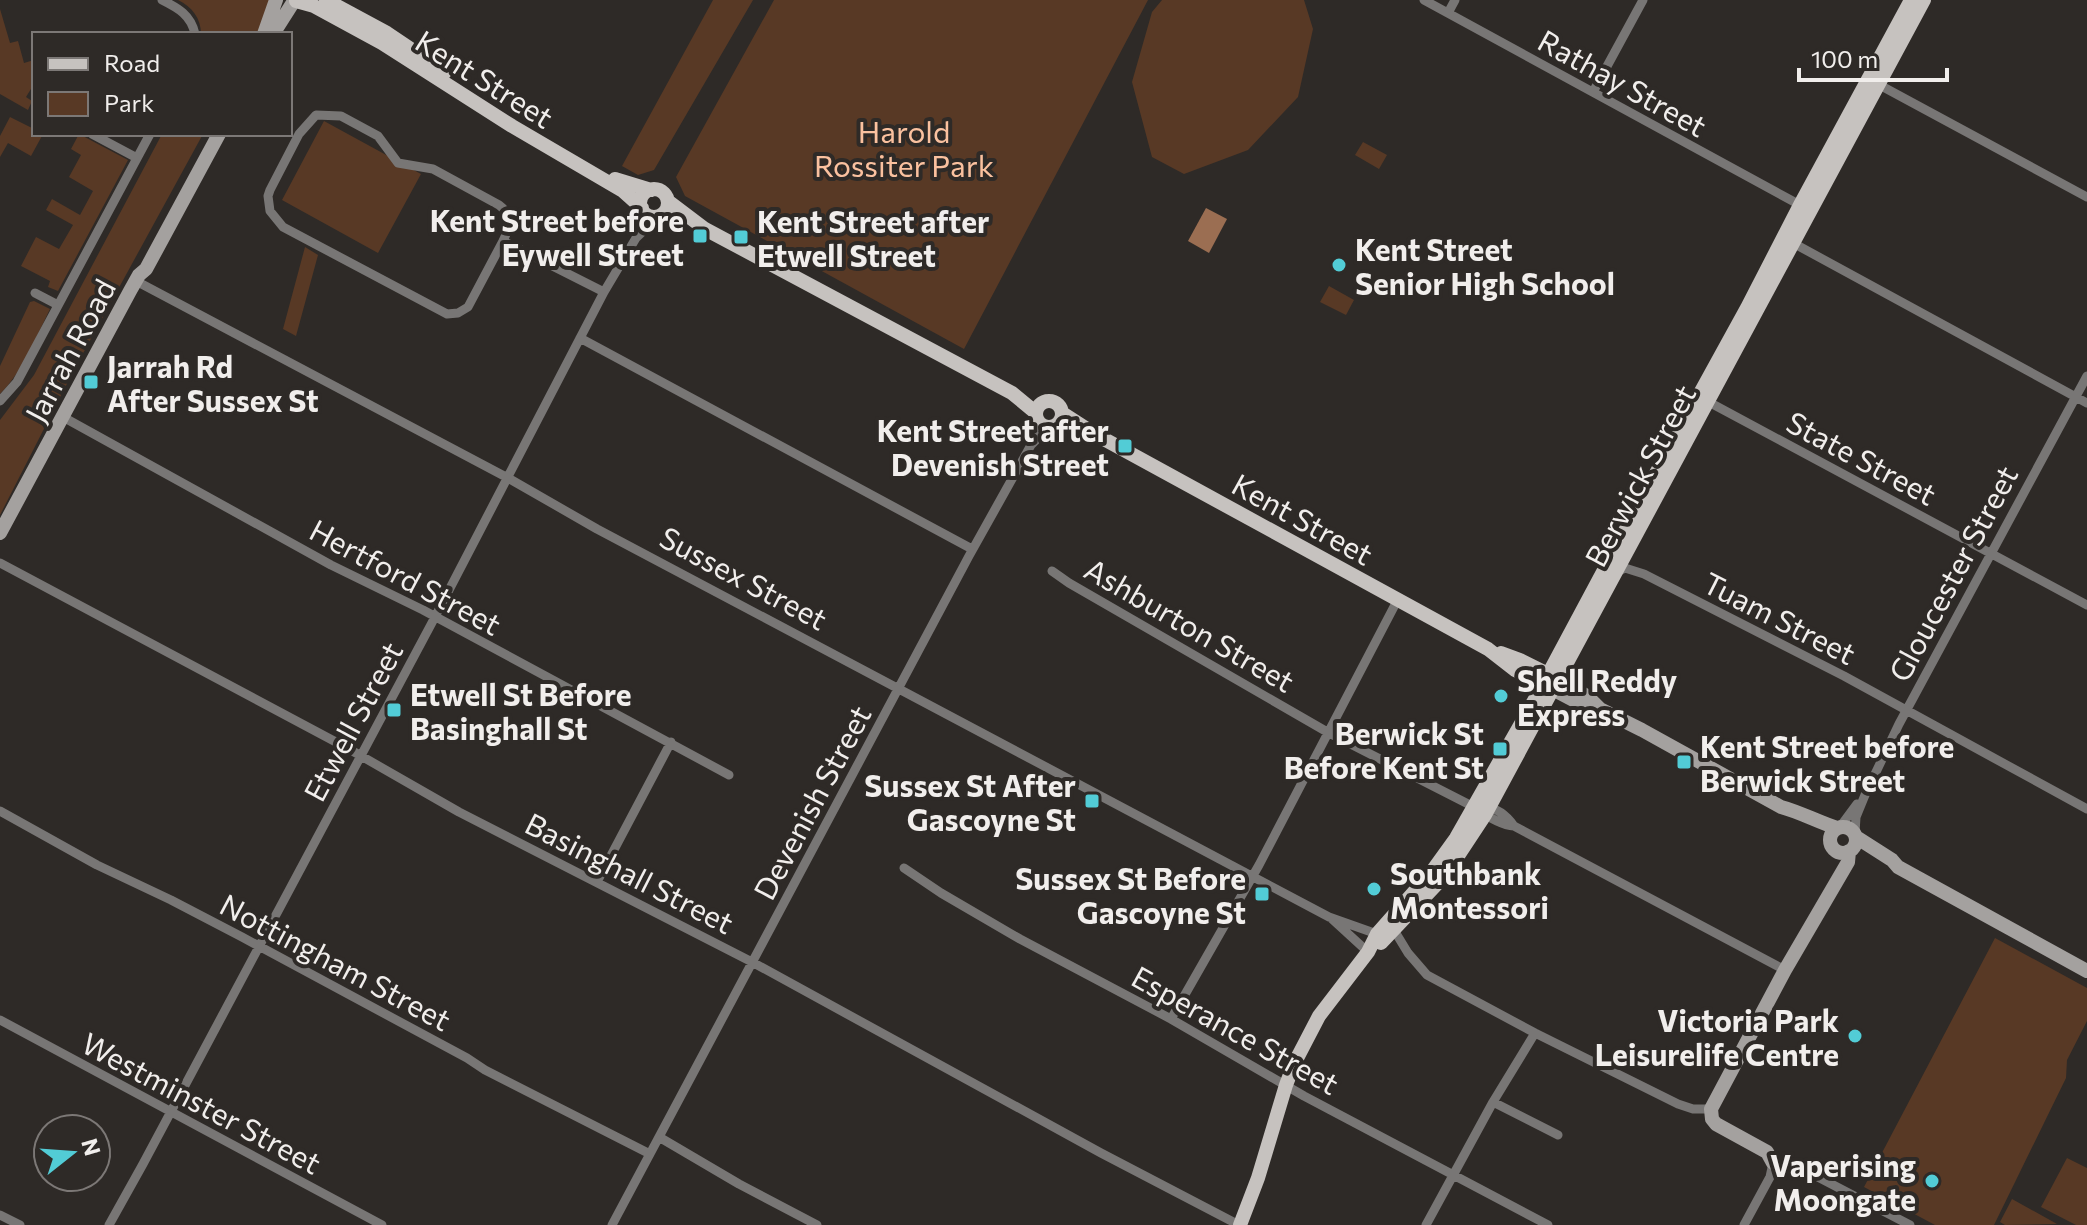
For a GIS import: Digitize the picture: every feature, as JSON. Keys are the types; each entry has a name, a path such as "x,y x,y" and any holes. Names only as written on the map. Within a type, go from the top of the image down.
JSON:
{"main road":[{"name":"Kent Street","path":"287,0 314,6 382,43 512,126 623,191 642,208"},
{"name":"Kent Street","path":"326,0 387,33 576,158 613,178 651,190"},
{"name":"Berwick Street","path":"1368,952 1383,942 1436,885 1482,810 1703,399 1793,243 1911,0"},
{"name":"Berwick Street","path":"1550,682 1617,572 1800,205 1843,129 1924,0"},
{"path":"651,190 662,192 668,201 666,211 659,216 649,216 642,208 643,196 651,190"},
{"name":"Kent Street","path":"668,201 692,221 1012,393 1047,417 1093,433 1488,649 1515,670 1550,682"},
{"name":"Kent Street","path":"659,216 692,221"},
{"name":"Berwick Street","path":"1240,1225 1258,1178 1286,1085 1319,1016 1368,952 1377,934 1482,810"}],"street":[{"path":"162,0 186,14 195,32"},
{"path":"265,32 276,0"},
{"name":"Rathay Street","path":"1424,0 1800,205"},
{"path":"1448,13 1455,0"},
{"path":"1593,92 1643,0"},
{"path":"274,32 296,1"},
{"path":"1873,81 2087,197"},
{"path":"316,115 341,116 378,136 398,163 433,169 505,209 509,226 503,241 470,304 458,313 447,314 283,227 270,211 268,196 306,124 316,115"},
{"path":"96,136 137,158"},
{"path":"0,401 17,382 149,136"},
{"name":"Jarrah Road","path":"138,278 140,266 210,136"},
{"name":"Jarrah Road","path":"0,533 218,136"},
{"name":"Etwell Street","path":"636,238 642,208"},
{"name":"Etwell Street","path":"109,1225 435,617 604,292 636,238 659,216"},
{"path":"503,241 604,292"},
{"path":"1793,243 2087,403"},
{"name":"Sussex Street","path":"138,278 597,529 1253,877 1329,917 1377,934"},
{"path":"35,293 58,305"},
{"path":"580,338 972,549"},
{"name":"Gloucester Street","path":"1711,1109 1785,970 1848,862 1856,817 1906,711 2087,376"},
{"name":"State Street","path":"1703,399 2087,605"},
{"name":"Hertford Street","path":"63,417 338,569 435,617 729,775"},
{"name":"Devenish Street","path":"612,1225 972,549 1047,417"},
{"name":"Basinghall Street","path":"0,563 361,755 459,812 752,962 1101,1153 1240,1225"},
{"name":"Tuam Street","path":"1617,572 1625,568 1644,574 1844,676 2087,809"},
{"name":"Ashburton Street","path":"1052,571 1329,733 1482,810 1509,819 1514,826 1785,970"},
{"path":"1171,1019 1253,877 1398,599"},
{"name":"Kent Street","path":"1550,682 1587,696 1600,709 1781,807 1808,818 1835,836"},
{"path":"597,882 671,742"},
{"name":"Gloucester Street","path":"1830,889 1836,859 1835,836 1865,795"},
{"name":"Nottingham Street","path":"0,811 97,865 259,946 485,1070 650,1154"},
{"path":"1853,843 1843,853 1835,836 1846,827 1853,843 1892,860 1898,867 2087,971"},
{"name":"Esperance Street","path":"904,868 1020,939 1171,1019 1304,1096 1548,1225"},
{"name":"Sussex Street","path":"1329,917 1368,952"},
{"path":"1394,930 1427,975 1678,1104 1693,1109 1711,1109 1716,1124 1767,1152 1773,1163 1770,1177 1744,1225"},
{"name":"Westminster Street","path":"0,1020 382,1225"},
{"path":"1426,1225 1493,1102 1535,1033"},
{"path":"1493,1102 1558,1135"},
{"path":"659,1137 817,1225"},
{"path":"1773,1163 1791,1163 1910,1225"},
{"path":"0,1215 20,1225"}],"green space":[{"path":"178,0 271,0 259,32 201,32 195,14"},
{"path":"713,0 753,0 654,170 638,175 622,166"},
{"name":"Harold Rossiter Park","path":"774,0 1148,0 964,349 685,196 676,177"},
{"path":"1162,0 1304,0 1313,29 1298,97 1248,150 1184,174 1152,157 1132,82 1152,12"},
{"path":"0,9 10,43 18,41 24,63 32,61 32,87 26,97 32,101 28,110 0,94"},
{"path":"10,117 32,128 32,136 42,136 31,156 8,143 0,157 0,136"},
{"path":"324,121 421,174 378,253 282,200"},
{"path":"78,136 83,136 128,160 58,291 48,287 50,281 21,266 36,237 59,249 73,225 46,210 52,199 80,215 93,191 69,177 81,155 71,149"},
{"path":"161,136 202,136 75,368 0,515 0,420 34,375"},
{"path":"1363,142 1387,155 1379,169 1355,155"},
{"path":"305,247 318,255 296,336 283,329"},
{"path":"1329,286 1354,300 1346,315 1320,302"},
{"path":"30,302 50,309 22,364 0,394 0,366"},
{"path":"1995,938 2087,988 2087,1021 2067,1060 2066,1078 1994,1225 1935,1225 1864,1187"},
{"path":"2067,1158 2087,1168 2087,1225 2076,1225 2041,1207"},
{"path":"2012,1199 2057,1224 2005,1225 2000,1222"}],"shaded area":[{"path":"1206,208 1227,219 1209,253 1188,241"}],"place":[{"name":"Kent Street before Eywell Street","path":"700,236"},
{"name":"Kent Street after Etwell Street","path":"741,237"},
{"name":"Kent Street Senior High School","path":"1339,265"},
{"name":"Jarrah Rd After Sussex St","path":"91,382"},
{"name":"Kent Street after Devenish Street","path":"1125,446"},
{"name":"Shell Reddy Express","path":"1501,696"},
{"name":"Etwell St Before Basinghall St","path":"394,710"},
{"name":"Berwick St Before Kent St","path":"1500,749"},
{"name":"Kent Street before Berwick Street","path":"1684,762"},
{"name":"Sussex St After Gascoyne St","path":"1092,801"},
{"name":"Southbank Montessori","path":"1374,889"},
{"name":"Sussex St Before Gascoyne St","path":"1262,894"},
{"name":"Victoria Park Leisurelife Centre","path":"1855,1036"},
{"name":"Vaperising Moongate","path":"1932,1181"}]}
